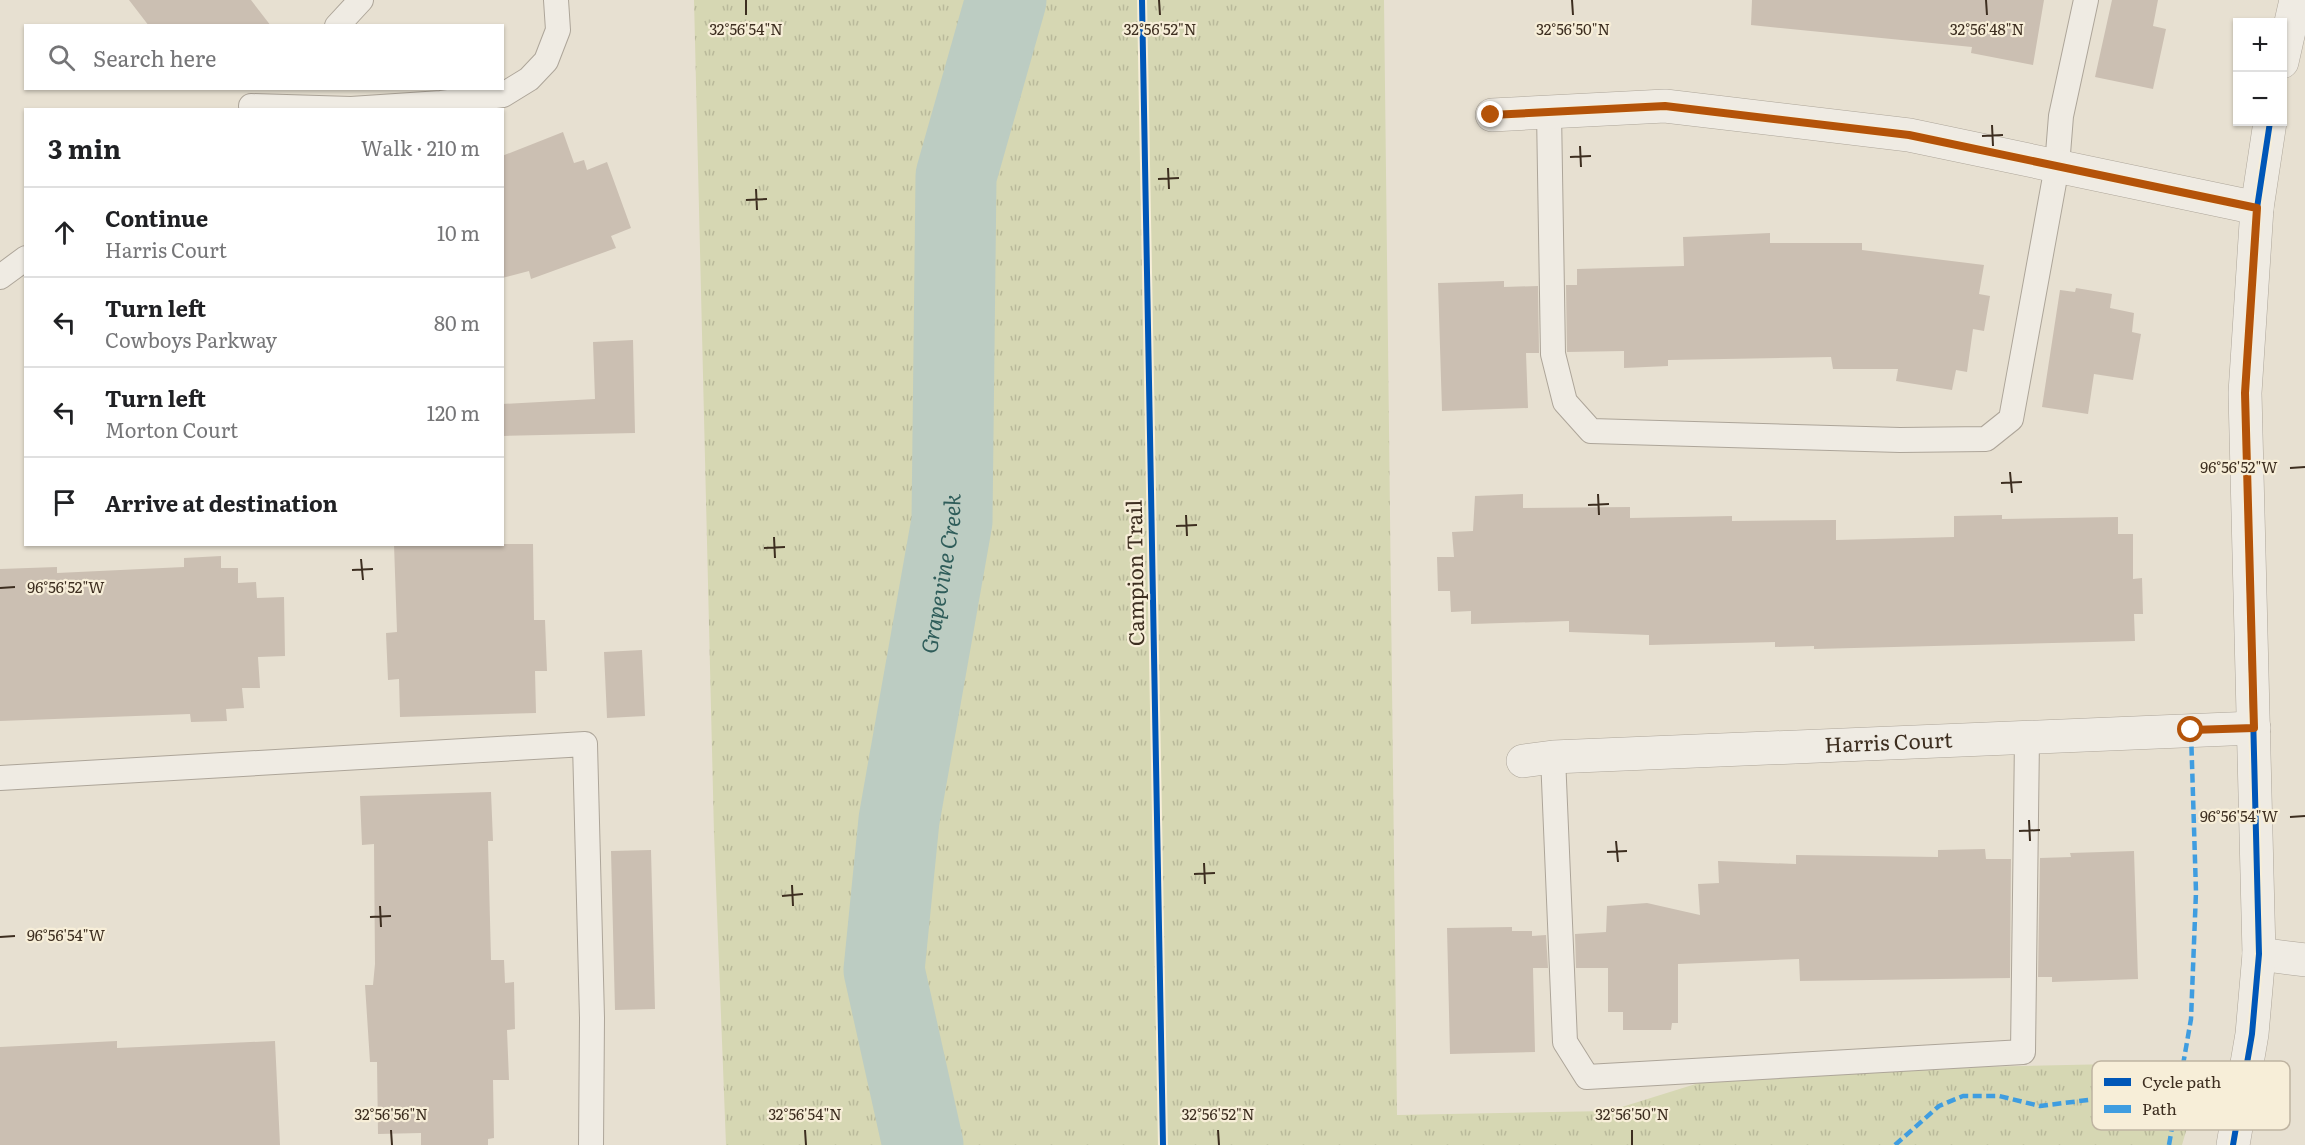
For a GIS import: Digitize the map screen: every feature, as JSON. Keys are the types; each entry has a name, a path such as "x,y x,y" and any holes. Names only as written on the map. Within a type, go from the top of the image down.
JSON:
{"street":[{"path":"2287,43 2296,0"},
{"path":"1491,115 1665,106 1909,135 2257,208"},
{"path":"2248,1061 2253,1034 2259,954 2245,393 2257,208 2269,126"},
{"name":"Harris Court","path":"1538,759 2254,728"},
{"path":"2259,954 2305,960"},
{"path":"2233,1145 2236,1130"}],"lane":[{"path":"339,24 361,0"},
{"path":"366,108 441,103 503,95 529,79 546,62 558,30 556,0"},
{"path":"1549,112 1553,354 1565,402 1591,431 1900,440 1986,439 2011,419 2057,166 2061,116 2086,0"},
{"path":"248,108 276,90"},
{"path":"0,277 24,259"},
{"path":"1538,759 1565,1042 1587,1077 2023,1052 2027,738"},
{"path":"0,778 585,744 591,1007 591,1145"}],"green space":[{"path":"694,0 1384,0 1397,1115 1609,1111 1734,1072 2092,1064 2092,1130 2186,1130 2182,1145 726,1145 714,834"}],"building":[{"path":"129,0 251,0 269,24 147,24"},
{"path":"1752,0 2044,0 2033,65 1971,53 1972,47 1751,25"},
{"path":"2112,0 2158,0 2153,26 2166,29 2153,89 2095,77"},
{"path":"563,132 574,163 584,160 587,170 607,162 631,228 611,236 616,248 531,279 529,271 504,277 504,155"},
{"path":"1770,233 1770,243 1862,243 1862,250 1984,265 1979,294 1990,296 1984,331 1973,329 1967,372 1956,370 1952,390 1896,381 1898,369 1833,369 1831,357 1668,360 1668,366 1624,368 1624,351 1567,352 1566,285 1577,285 1577,269 1684,266 1683,237"},
{"path":"1504,281 1504,287 1538,286 1539,353 1526,353 1528,408 1442,411 1438,283"},
{"path":"2076,288 2112,294 2110,308 2134,313 2132,332 2141,334 2133,380 2094,374 2088,414 2042,407 2060,290 2075,292"},
{"path":"633,340 635,433 504,436 504,404 595,399 593,342"},
{"path":"1523,494 1523,508 1630,507 1630,518 1732,516 1732,521 1836,520 1836,540 1954,537 1954,516 2002,515 2002,519 2118,517 2118,534 2133,534 2133,579 2142,578 2143,614 2134,614 2135,641 1814,649 1814,646 1775,647 1775,642 1649,645 1649,635 1569,632 1569,621 1471,624 1471,611 1451,612 1450,591 1438,591 1437,557 1454,557 1452,532 1473,531 1475,496"},
{"path":"533,544 534,620 545,620 547,671 535,671 536,713 400,717 399,679 388,680 386,633 397,632 394,546"},
{"path":"221,556 221,568 238,568 238,583 256,582 257,598 284,597 285,656 258,657 260,688 242,688 244,708 226,709 227,721 191,722 190,714 0,721 0,569 57,567 57,573 184,567 184,558"},
{"path":"642,650 645,716 607,718 604,652"},
{"path":"491,792 493,841 488,841 491,960 504,960 505,983 514,982 515,1029 507,1030 509,1080 493,1080 494,1138 488,1139 488,1145 421,1145 421,1133 378,1134 377,1062 370,1062 365,985 373,985 375,964 374,844 362,845 360,796"},
{"path":"1985,849 1986,859 2011,859 2010,978 1800,981 1799,959 1678,964 1678,1023 1672,1023 1671,1030 1623,1030 1623,1012 1608,1012 1608,968 1576,968 1575,934 1606,932 1607,906 1647,903 1700,915 1698,884 1719,883 1718,861 1796,864 1796,855 1938,857 1938,850"},
{"path":"651,850 655,1009 615,1010 611,851"},
{"path":"2134,851 2138,979 2052,982 2052,977 2038,977 2040,858 2071,857 2070,853"},
{"path":"1512,927 1512,931 1532,931 1532,936 1546,935 1548,968 1533,968 1535,1052 1450,1054 1447,928"},
{"path":"117,1041 117,1048 275,1041 280,1145 0,1145 0,1047"}],"waterway":[{"name":"Grapevine Creek","path":"923,1145 884,970 899,820 952,521 956,176 1006,0"}],"marked path":[{"path":"2184,1061 2191,1019 2196,892 2191,731"},
{"path":"1895,1145 1939,1106 1963,1096 1999,1096 2040,1106 2092,1100"},
{"path":"2169,1145 2172,1130"}],"cycle path":[{"name":"Campion Trail","path":"1142,0 1163,1145"},
{"path":"1492,115 1665,106 1909,135 2257,208"},
{"path":"2247,1061 2259,954 2245,393 2257,208 2269,126"},
{"path":"2233,1145 2236,1130"}],"route":[{"path":"1491,115 1665,106 1909,135 2257,208 2245,393 2254,728 2191,730"}]}
